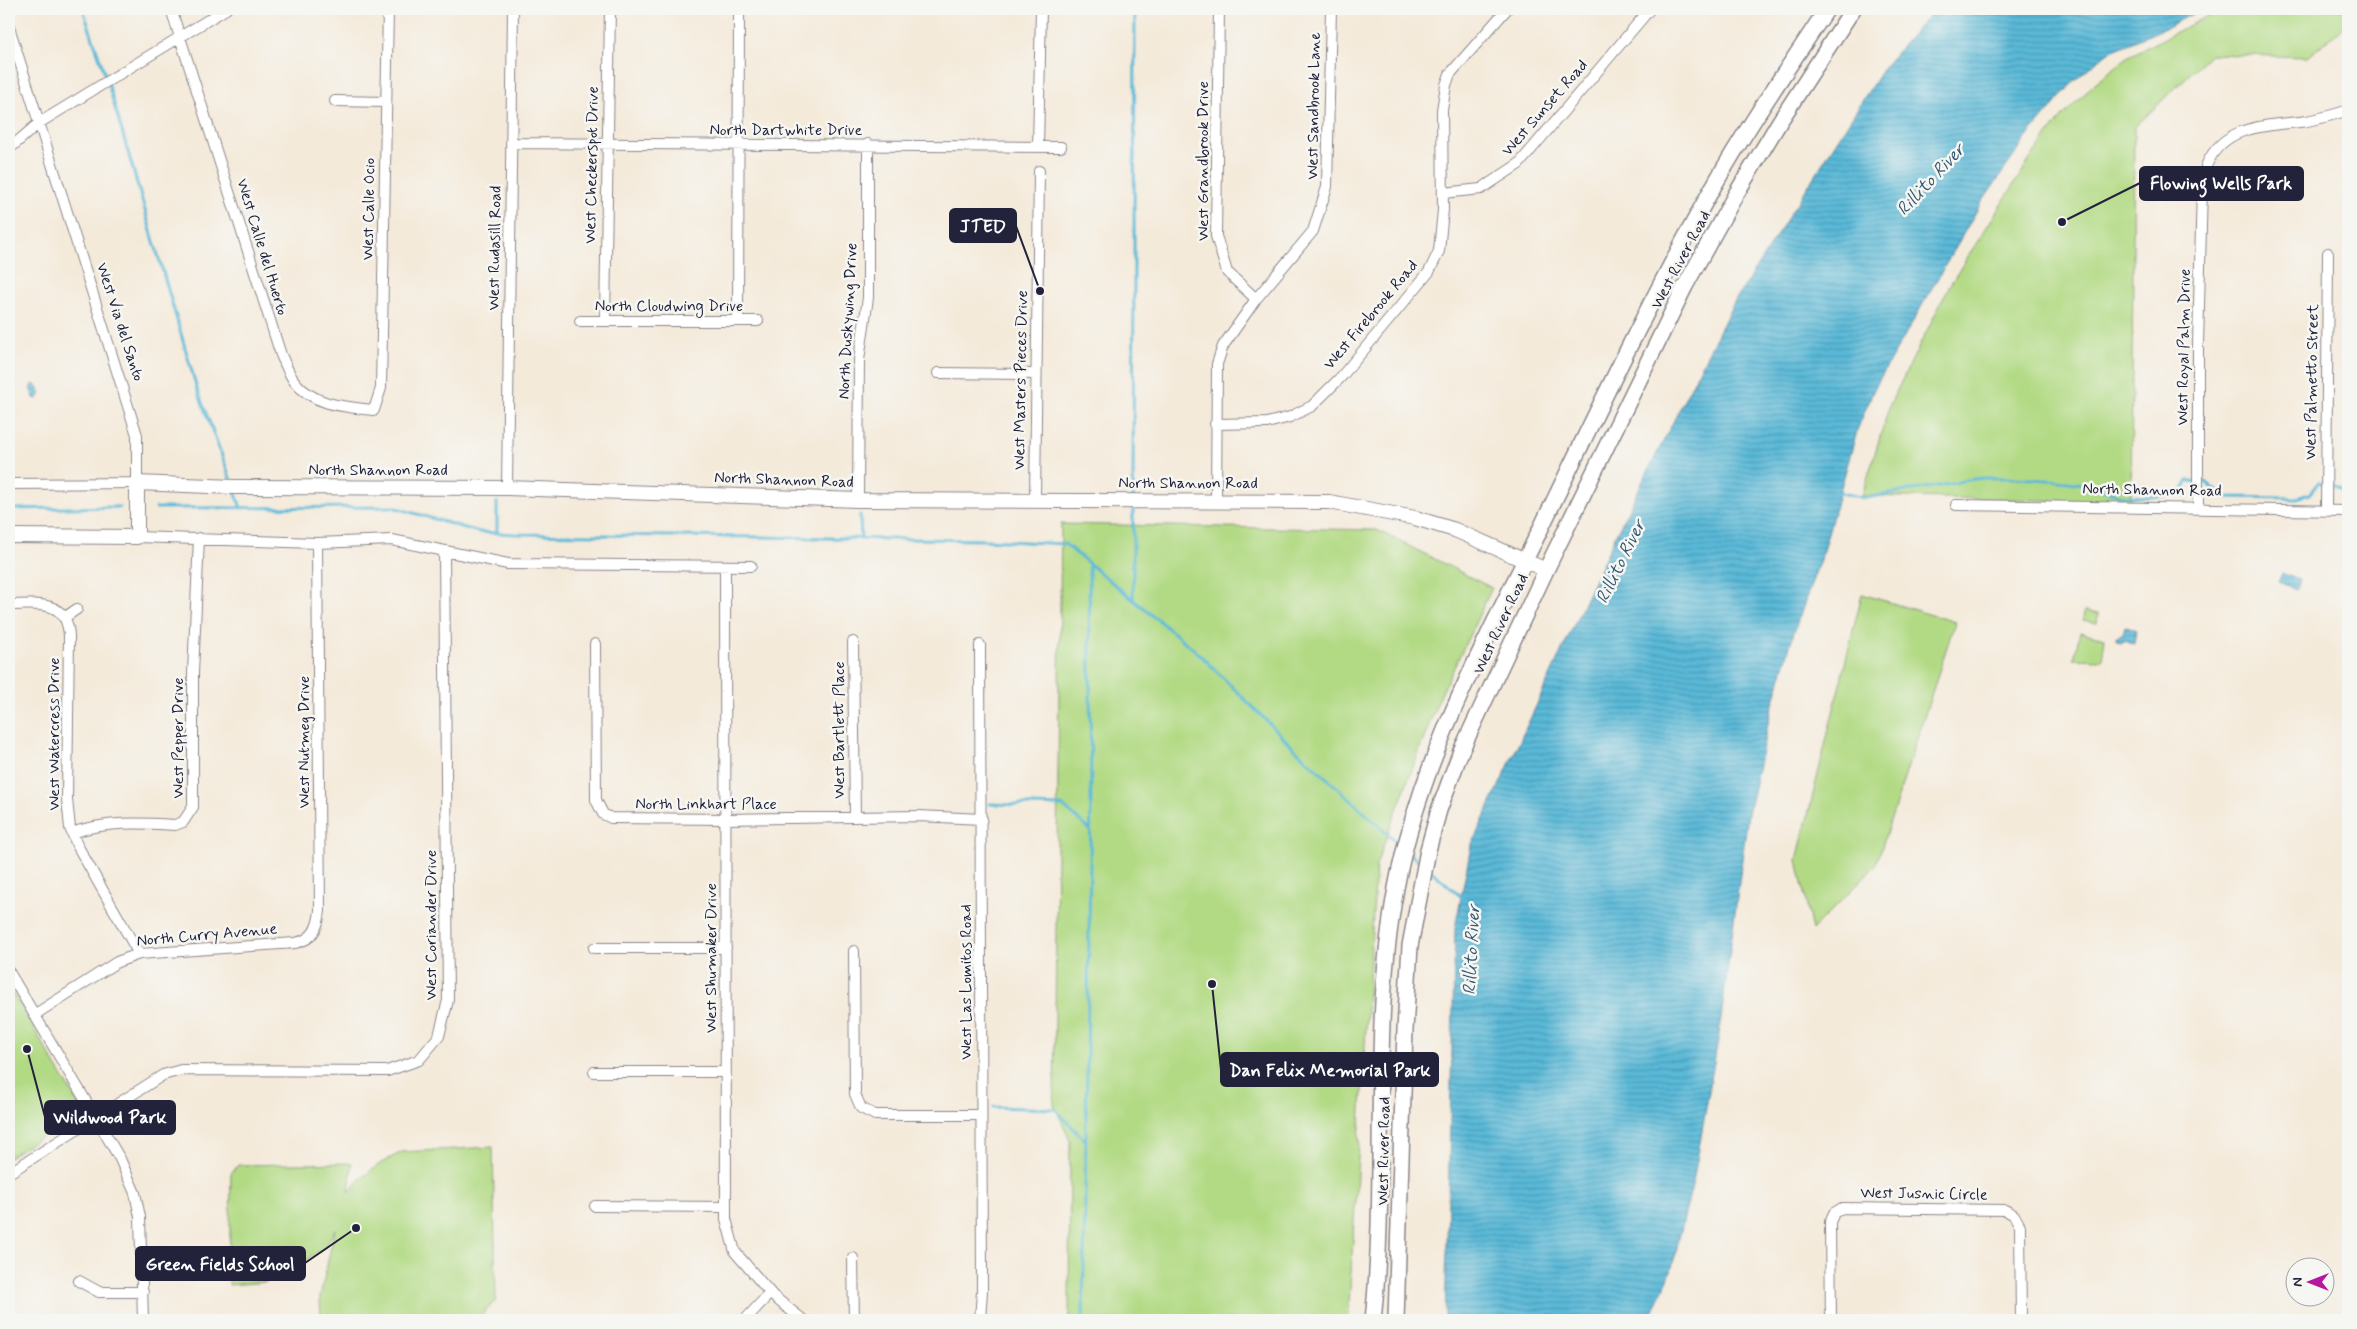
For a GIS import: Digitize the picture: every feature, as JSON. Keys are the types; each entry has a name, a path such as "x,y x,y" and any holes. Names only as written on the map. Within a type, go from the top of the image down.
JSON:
{"main road":[{"name":"West River Road","path":"1373,1320 1378,1235 1383,1000 1387,941 1409,834 1441,739 1524,560 1657,291 1713,187 1752,122 1827,9"},
{"name":"West River Road","path":"1396,1320 1405,1030 1410,946 1428,850 1461,750 1546,570 1685,286 1736,194 1775,129 1853,9"}],"street":[{"name":"West Calle del Huerto","path":"171,9 281,355 296,383 318,400 340,407 374,410"},
{"path":"9,149 39,123 180,35 226,9"},
{"name":"West Calle Ocio","path":"374,410 381,388 388,9"},
{"name":"West Rudasill Road","path":"506,488 513,9"},
{"name":"West Checkerspot Drive","path":"605,321 610,9"},
{"path":"738,321 740,9"},
{"path":"1038,147 1040,9"},
{"name":"West Grandbrook Drive","path":"1219,9 1216,236 1227,272 1256,299"},
{"name":"West Sandbrook Lane","path":"1216,500 1215,424 1217,364 1223,346 1256,299 1313,230 1327,187 1331,9"},
{"name":"West Firebrook Road","path":"1215,424 1267,423 1290,417 1312,406 1341,377 1429,272 1439,251 1443,210 1442,110 1446,85 1450,74 1505,9"},
{"name":"West Sunset Road","path":"1443,193 1481,189 1519,164 1650,9"},
{"name":"West Via del Santo","path":"9,27 137,435 137,537"},
{"path":"335,101 386,102"},
{"name":"West Royal Palm Drive","path":"2198,508 2198,355 2202,187 2207,164 2218,147 2240,131 2266,124 2330,116 2348,110"},
{"name":"North Dartwhite Drive","path":"511,143 868,144 1061,147"},
{"name":"North Duskywing Drive","path":"858,500 859,360 868,298 868,144"},
{"name":"West Masters Pieces Drive","path":"1035,500 1039,171"},
{"name":"West Palmetto Street","path":"2326,511 2328,253"},
{"name":"North Cloudwing Drive","path":"580,321 758,321"},
{"path":"938,374 1036,374"},
{"name":"North Shannon Road","path":"9,484 138,483 234,487 506,488 858,500 1216,500 1330,502 1415,518 1455,530 1546,570"},
{"name":"North Shannon Road","path":"1956,505 2348,511"},
{"path":"9,536 199,538 318,543 392,540 508,564 751,566"},
{"name":"West Pepper Drive","path":"72,833 85,828 121,824 175,825 188,822 193,807 193,674 199,538"},
{"name":"West Nutmeg Drive","path":"311,939 317,928 320,911 318,543"},
{"name":"West Coriander Drive","path":"9,1173 163,1075 181,1070 387,1071 419,1060 439,1036 448,1000 444,551"},
{"name":"West Shumaker Drive","path":"725,566 726,1219 735,1252 770,1293 803,1320"},
{"path":"9,606 51,606 64,618 77,609"},
{"name":"West Watercress Drive","path":"64,618 69,636 67,799 72,833 139,954"},
{"name":"West Bartlett Place","path":"854,642 855,817"},
{"name":"North Linkhart Place","path":"595,644 596,789 598,816 610,818 726,819 918,816 982,818"},
{"name":"West Las Lomitos Road","path":"980,645 982,818 980,1320"},
{"name":"North Curry Avenue","path":"34,1015 117,962 139,954 295,943 311,939"},
{"path":"594,948 726,948"},
{"path":"854,951 855,1094 860,1113 875,1115 981,1116"},
{"path":"9,972 120,1159 135,1193 140,1217 143,1320"},
{"path":"594,1072 726,1072"},
{"path":"595,1206 726,1207"},
{"name":"West Jusnic Circle","path":"1831,1320 1831,1210 1842,1208 2005,1210 2019,1214 2022,1249 2021,1320"},
{"path":"854,1258 854,1320"},
{"path":"79,1281 99,1292 143,1292"},
{"path":"745,1320 770,1293"}],"green space":[{"path":"2222,9 2348,9 2348,24 2307,57 2210,54 2134,128 2131,502 1862,496 1890,404 1951,283 2029,161 2061,118 2093,85 2129,56"},
{"path":"1061,524 1377,530 1492,588 1438,701 1376,865 1348,1320 1069,1320 1070,1141 1054,1104"},
{"path":"1862,594 1955,622 1876,865 1812,930 1797,860"},
{"path":"2084,611 2098,614 2097,623 2083,620"},
{"path":"2080,632 2105,638 2102,660 2074,659"},
{"path":"9,987 83,1111 9,1157"},
{"path":"493,1147 496,1300 481,1316 395,1320 321,1320 320,1297 335,1229 326,1246 294,1269 266,1282 229,1285 231,1173 238,1165 352,1163 349,1192 359,1180 381,1163 402,1152"}],"water":[{"name":"Rillito River","path":"1935,9 2202,9 2165,28 2107,53 2074,81 2027,137 1980,205 1875,387 1858,428 1822,554 1794,632 1770,715 1748,814 1719,1034 1694,1177 1671,1272 1650,1320 1445,1320 1455,928 1471,846 1617,532 1733,304 1885,65"},
{"path":"33,384 38,387 41,394 37,399 34,398 30,388"},
{"path":"2282,573 2299,580 2296,589 2278,582"},
{"path":"2125,626 2136,631 2134,644 2126,640 2121,643 2117,641 2117,637 2123,633"}],"waterway":[{"path":"83,9 107,80 197,389 232,483"},
{"path":"1133,498 1135,9"},
{"path":"1836,492 1865,498 1968,480 2000,478 2038,479 2085,484 2117,495 2133,497 2150,497 2182,492 2188,481 2206,482 2224,497 2297,498 2309,494 2318,483 2332,484 2348,496"},
{"path":"235,491 241,508"},
{"path":"497,502 497,533"},
{"path":"1133,504 1133,599"},
{"path":"9,509 120,507"},
{"path":"156,508 393,507 479,532 515,534 986,540 1065,544 1196,651 1294,748 1400,845"},
{"path":"860,515 861,539"},
{"path":"1083,1320 1091,801 1089,564"},
{"path":"990,804 1063,806 1090,830"},
{"path":"1409,853 1421,863"},
{"name":"Rillito River","path":"1430,870 1463,898"},
{"path":"994,1107 1055,1109 1086,1141"}],"place":[{"name":"Flowing Wells Park","path":"2062,222"},
{"name":"JTED","path":"1040,291"},
{"name":"Dan Felix Memorial Park","path":"1212,984"},
{"name":"Wildwood Park","path":"27,1049"},
{"name":"Green Fields School","path":"356,1228"}]}
